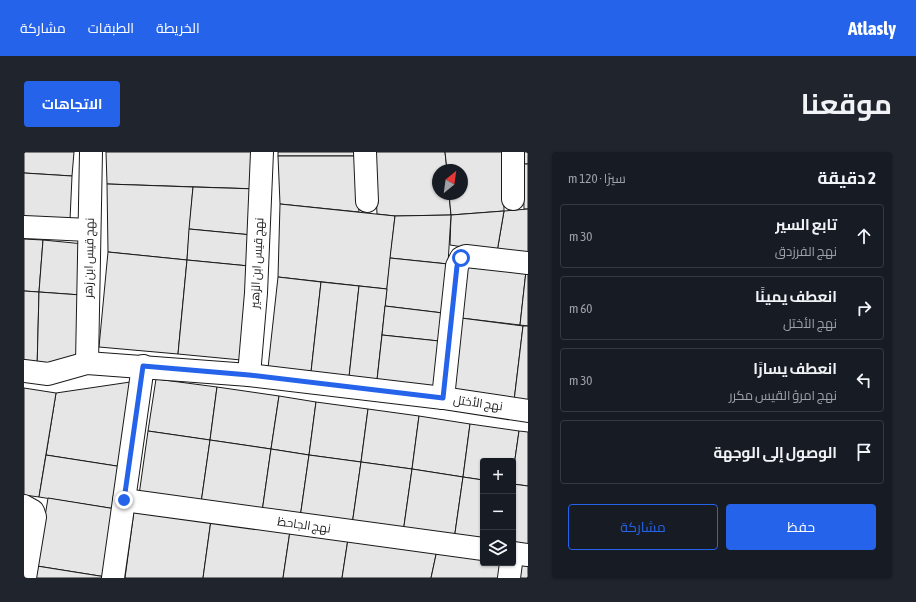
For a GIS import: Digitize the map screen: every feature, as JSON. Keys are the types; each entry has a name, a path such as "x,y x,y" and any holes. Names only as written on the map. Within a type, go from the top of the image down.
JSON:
{"street":[{"name":"نهج قيس ابن زهر","path":"87,363 91,152"},
{"name":"نهج قيس ابن الزهير","path":"249,375 256,293 262,152"},
{"path":"366,152 367,201"},
{"path":"513,152 513,198"},
{"path":"24,228 89,230"},
{"path":"443,398 457,266 461,258 466,256 528,263"},
{"name":"نهج الأختل","path":"24,371 48,374 87,363 143,366 249,375 443,398 528,411"},
{"path":"113,578 143,366"},
{"name":"نهج الجاحظ","path":"124,500 480,549"},
{"path":"24,506 33,510 35,517 25,578"},
{"path":"516,553 528,555"},
{"path":"509,578 511,566"}],"building":[{"path":"24,152 74,152 72,176 24,173"},
{"path":"106,152 257,152 258,189 107,184"},
{"path":"278,152 355,152 355,156 278,156"},
{"path":"374,152 445,152 446,164 432,164 432,200 450,200 451,215 395,216 377,214"},
{"path":"445,152 503,152 504,211 451,215 450,200 468,200 468,164 446,164"},
{"path":"523,152 528,152 528,164 523,164"},
{"path":"278,156 355,156 359,212 280,204"},
{"path":"523,164 528,164 528,209 524,209"},
{"path":"24,173 72,176 70,220 24,217"},
{"path":"107,184 193,187 187,260 108,252"},
{"path":"193,187 258,189 252,235 189,229"},
{"path":"280,204 395,216 387,289 278,277"},
{"path":"528,209 528,255 497,252 504,211"},
{"path":"504,211 497,252 450,245 451,215"},
{"path":"451,215 448,264 390,258 395,216"},
{"path":"189,229 252,235 249,266 187,260"},
{"path":"24,239 43,240 39,292 24,291"},
{"path":"43,240 84,244 81,295 39,292"},
{"path":"108,252 187,260 178,354 99,347"},
{"path":"390,258 448,264 443,313 385,306"},
{"path":"187,260 249,266 241,360 178,354"},
{"path":"467,264 526,271 520,325 461,318"},
{"path":"526,271 528,271 528,326 520,325"},
{"path":"278,277 321,282 311,372 268,368"},
{"path":"321,282 359,286 349,377 311,372"},
{"path":"359,286 387,289 377,380 349,377"},
{"path":"24,291 39,292 37,370 24,368"},
{"path":"39,292 81,295 76,361 37,370"},
{"path":"385,306 443,313 439,341 382,335"},
{"path":"461,318 523,326 514,401 452,394"},
{"path":"523,326 528,326 528,403 514,401"},
{"path":"382,335 439,341 434,386 377,380"},
{"path":"156,379 217,387 210,440 148,431"},
{"path":"137,381 123,467 46,455 56,393"},
{"path":"217,387 279,396 271,449 210,440"},
{"path":"24,388 56,393 39,497 24,495"},
{"path":"279,396 316,402 309,455 271,449"},
{"path":"316,402 368,409 361,462 309,455"},
{"path":"368,409 419,416 412,469 361,462"},
{"path":"419,416 470,424 463,477 412,469"},
{"path":"470,424 519,431 515,458 480,458 480,480 463,477"},
{"path":"148,431 210,440 201,503 139,495"},
{"path":"519,431 528,432 528,486 516,484 515,458"},
{"path":"210,440 271,449 262,512 201,503"},
{"path":"271,449 309,455 300,518 262,512"},
{"path":"46,455 123,467 116,509 39,497"},
{"path":"309,455 361,462 352,525 300,518"},
{"path":"361,462 412,469 403,533 352,525"},
{"path":"412,469 463,477 454,540 403,533"},
{"path":"463,477 480,480 480,544 454,540"},
{"path":"516,484 528,486 528,550 516,548"},
{"path":"48,498 116,509 106,577 37,566"},
{"path":"134,511 211,520 203,578 125,578"},
{"path":"211,520 290,531 283,578 203,578"},
{"path":"290,531 348,539 342,578 283,578"},
{"path":"348,539 437,550 431,578 342,578"},
{"path":"437,550 480,557 480,566 505,566 503,578 431,578"},
{"path":"520,562 528,563 528,578 518,578"},
{"path":"37,566 106,577 106,578 35,578"}],"route":[{"path":"124,500 143,366 249,375 443,398 457,266 461,258"}]}
